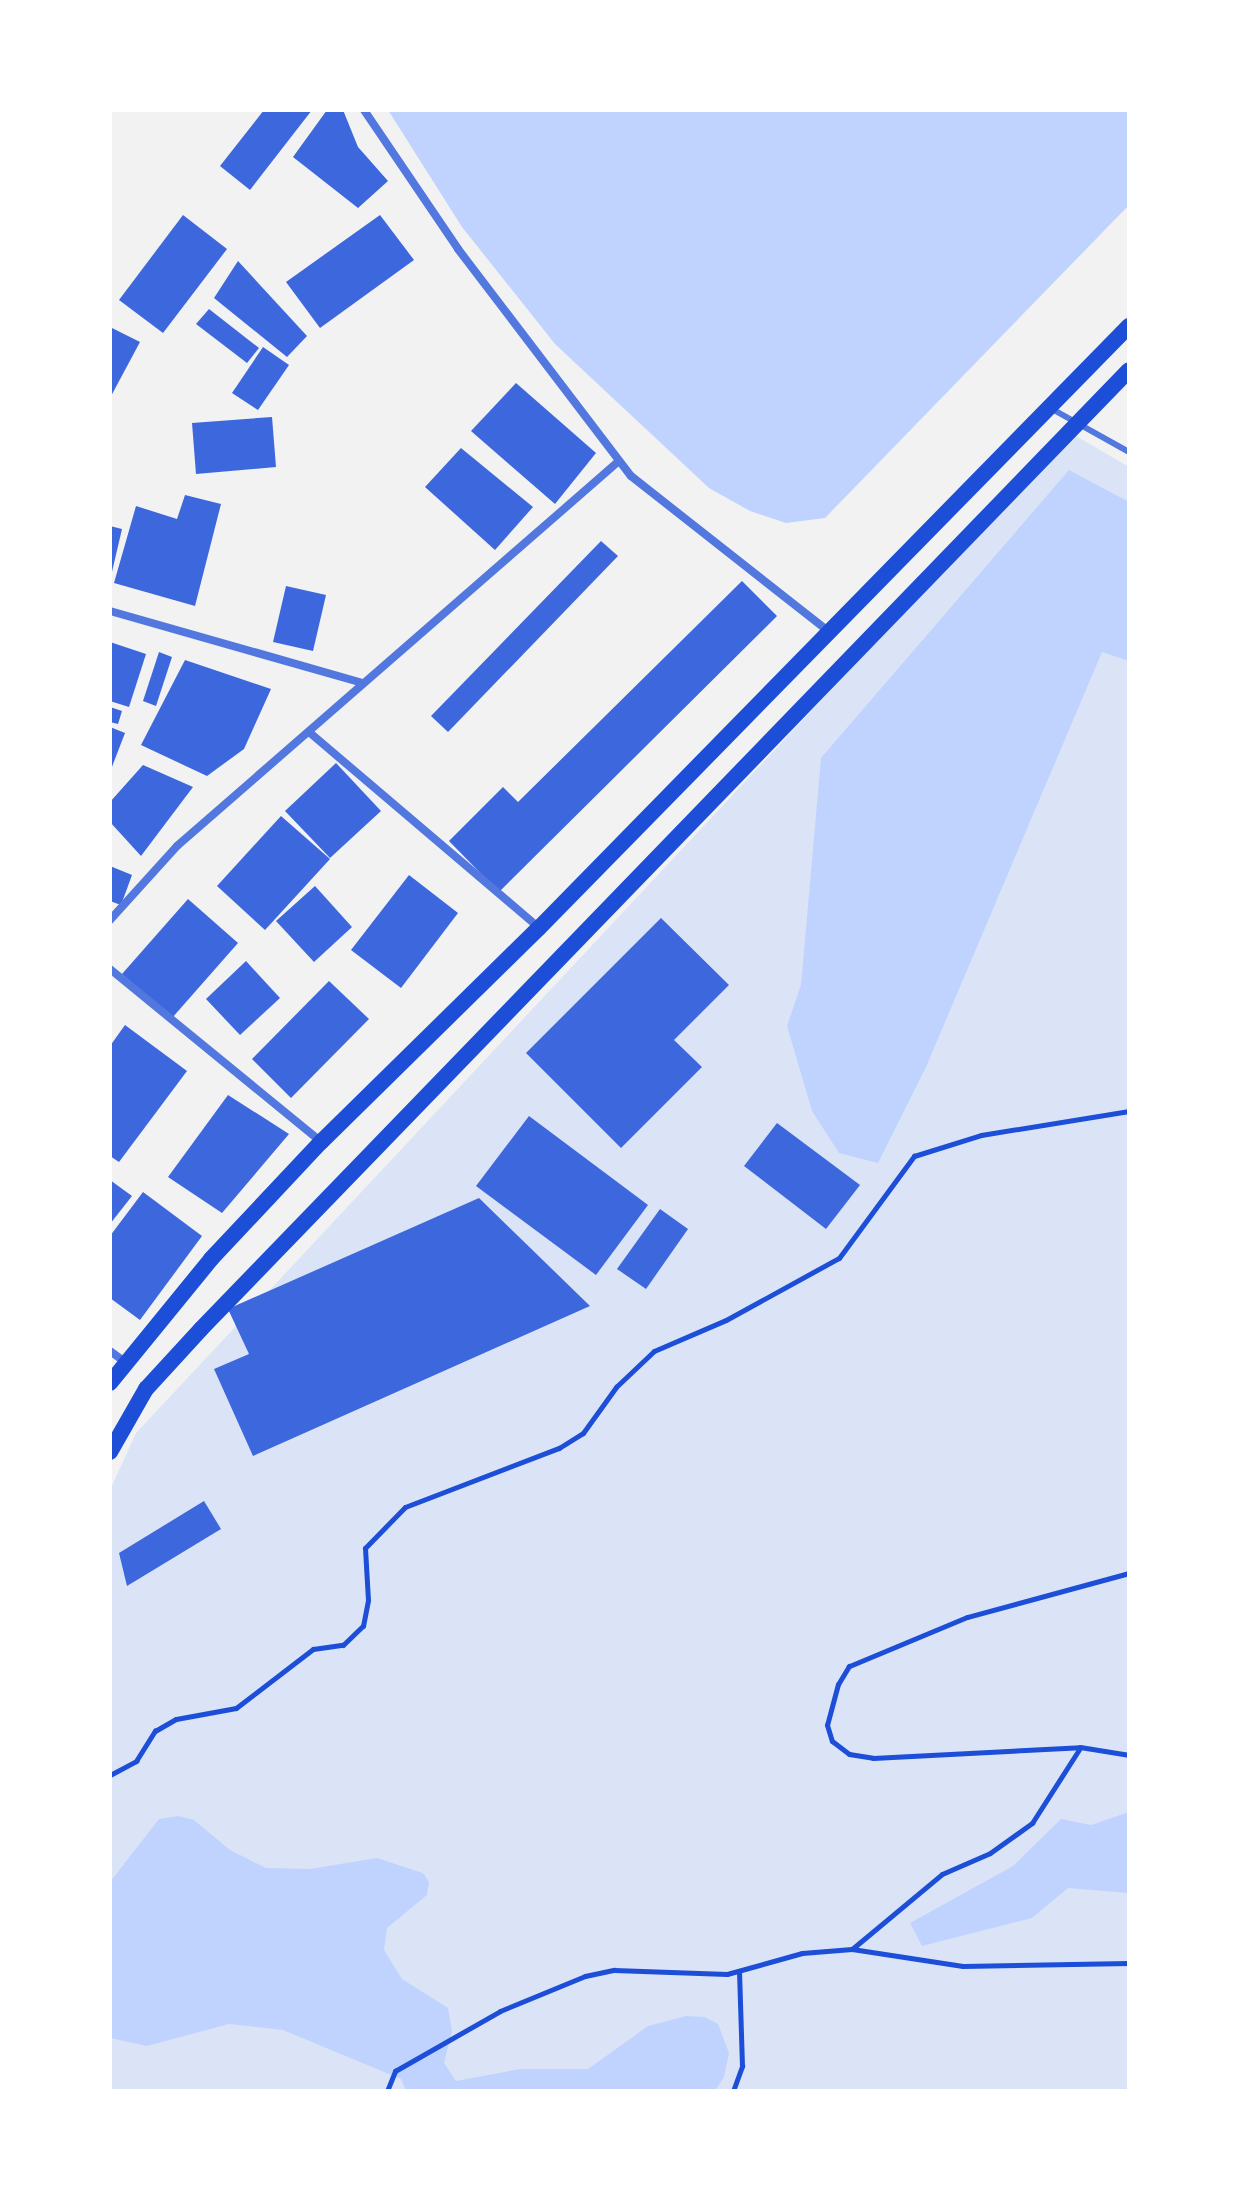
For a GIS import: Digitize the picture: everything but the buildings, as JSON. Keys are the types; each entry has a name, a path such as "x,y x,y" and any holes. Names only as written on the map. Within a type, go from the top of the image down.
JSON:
{"main road":[{"path":"110,1383 211,1259 321,1142 539,928 828,631 1052,409 1129,326"},
{"path":"110,1452 146,1389 201,1329 1129,370"}],"street":[{"path":"364,110 458,249 631,476 828,631"},
{"path":"110,920 177,846 309,732 360,682 619,461"},
{"path":"110,611 360,682"},
{"path":"309,732 539,928"},
{"path":"110,969 321,1142"},
{"path":"110,1351 125,1362"}],"lane":[{"path":"1052,409 1129,452"}],"path":[{"path":"110,1775 136,1761 155,1731 176,1719 207,1709 236,1708 313,1649 343,1645 363,1626 368,1600 365,1548 405,1507 559,1448 583,1433 616,1387 654,1351 726,1320 839,1258 914,1156 981,1135 1129,1111"},
{"path":"1129,1573 967,1617 849,1666 838,1684 827,1725 832,1741 849,1754 873,1758 1080,1747 1129,1755"},
{"path":"852,1949 942,1874 990,1853 1032,1823 1080,1747"},
{"path":"387,2091 395,2071 500,2011 585,1976 614,1970 739,1971 802,1953 852,1949 963,1966 1129,1963"},
{"path":"733,2091 742,2066 739,1971"}],"shaded area":[{"path":"1071,433 1129,467 1129,2091 110,2091 110,1490 136,1433"}],"water":[{"path":"388,110 1129,110 1129,205 825,518 786,523 750,511 709,488 555,344 462,227"},
{"path":"1069,470 1129,502 1129,661 1102,652 926,1067 878,1163 839,1153 812,1111 787,1026 801,985 821,758"},
{"path":"1129,1812 1129,1893 1068,1888 1032,1918 922,1946 910,1923 1013,1866 1061,1819 1091,1825"},
{"path":"178,1816 194,1820 230,1850 266,1868 310,1869 377,1858 423,1873 429,1882 427,1895 387,1928 384,1950 402,1979 448,2008 452,2031 444,2063 456,2081 520,2069 588,2069 648,2026 686,2016 705,2017 718,2024 729,2053 724,2077 715,2091 406,2091 401,2079 283,2030 229,2024 147,2046 110,2038 110,1882 159,1819"}]}
